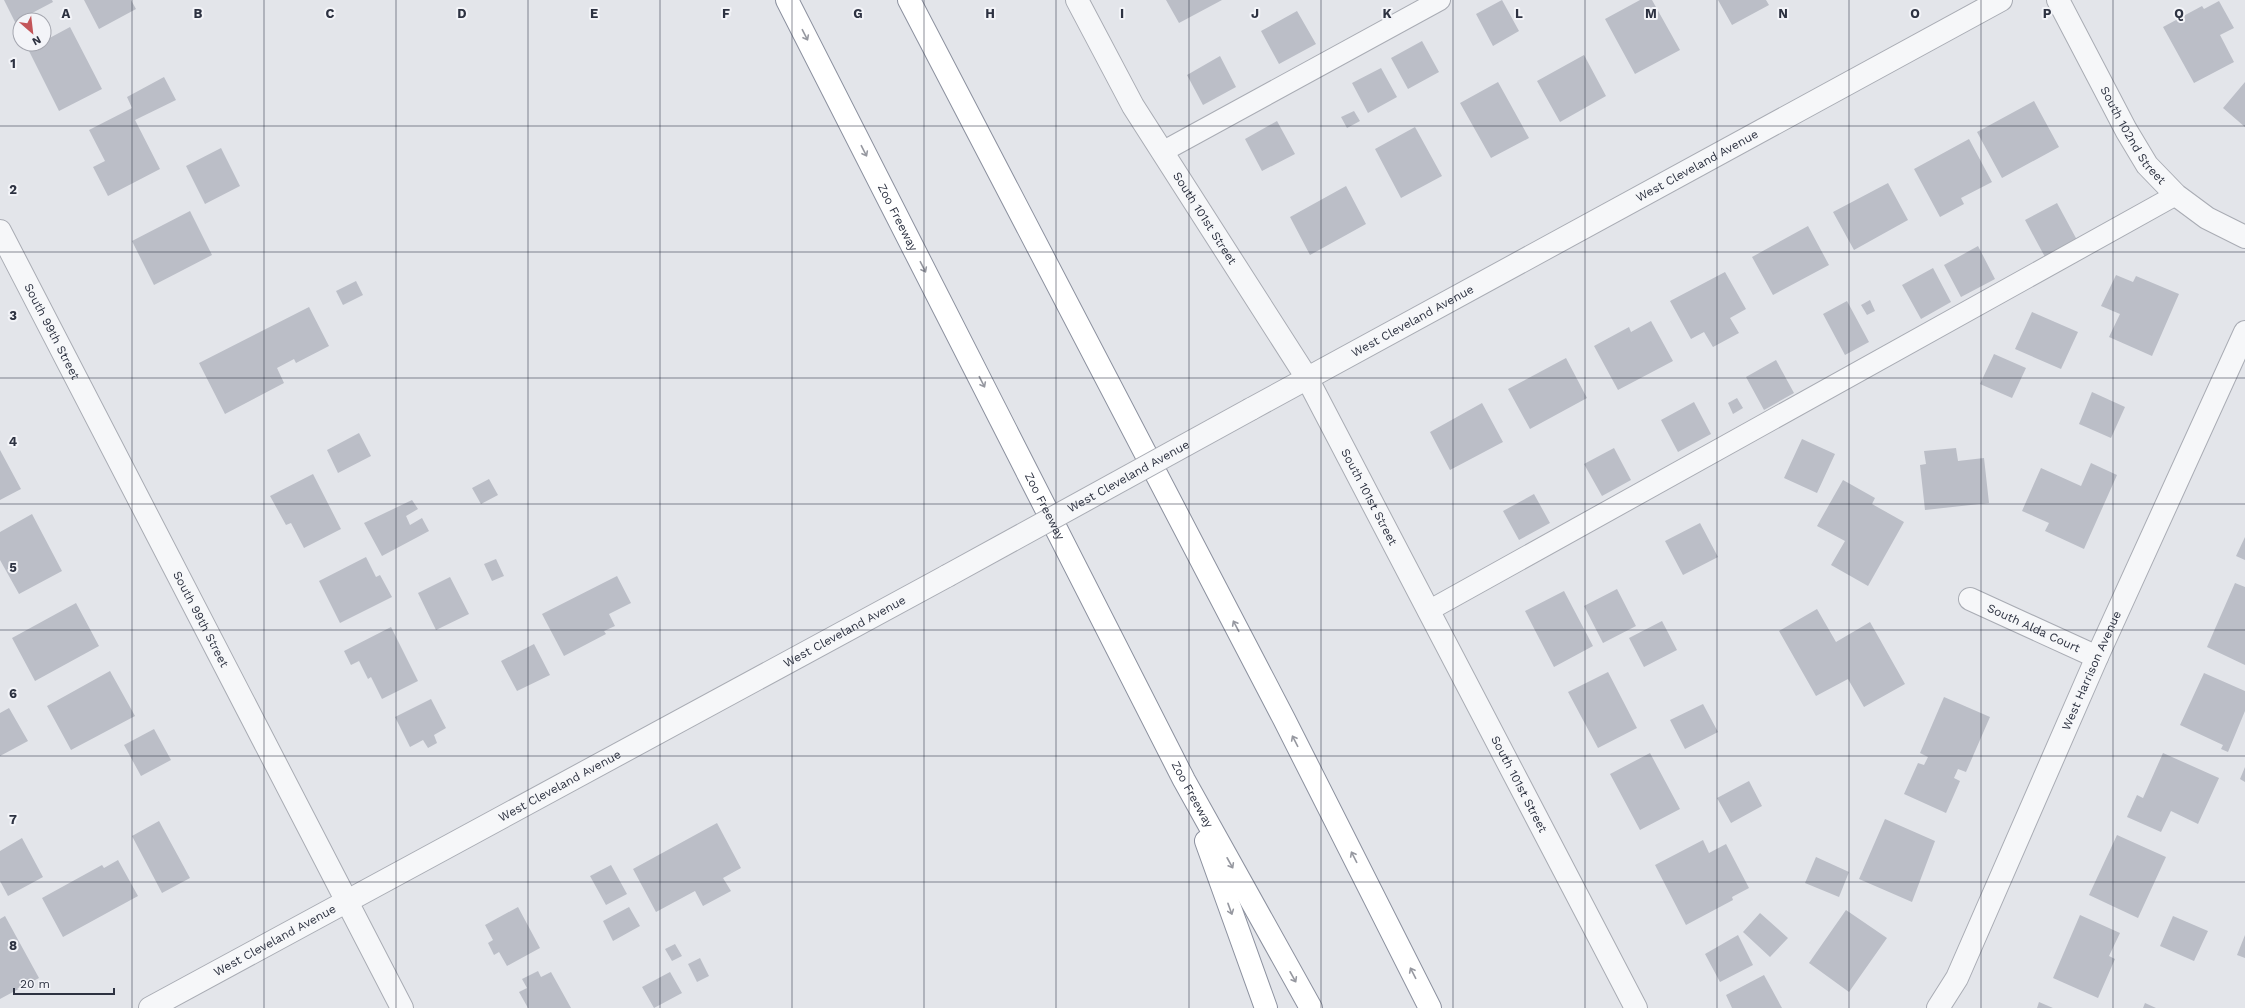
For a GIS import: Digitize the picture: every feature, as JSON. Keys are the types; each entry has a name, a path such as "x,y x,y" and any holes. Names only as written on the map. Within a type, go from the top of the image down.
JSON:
{"highway":[{"name":"Zoo Freeway","path":"787,0 1184,780 1311,1008"},
{"path":"909,0 1284,719 1430,1008"},
{"path":"1184,780 1266,1008"}],"street":[{"name":"South 101st Street","path":"1077,0 1133,106 1306,378 1636,1008"},
{"name":"West Cleveland Avenue","path":"150,1008 947,576 1306,378 2001,0"},
{"name":"South 102nd Street","path":"2058,0 2126,130 2147,165 2176,195 2207,218 2245,237"},
{"name":"South 99th Street","path":"0,231 402,1008"},
{"name":"West Harrison Avenue","path":"1938,1008 1957,978 2097,657 2245,332"},
{"name":"South Alda Court","path":"1970,599 2097,657"}],"lane":[{"path":"1162,152 1440,0"},
{"path":"1428,611 2176,195"}],"building":[{"path":"4,0 52,0 53,2 34,12 12,12 12,16"},
{"path":"84,0 131,0 136,9 99,29"},
{"path":"1166,0 1222,0 1179,23"},
{"path":"1502,0 1519,31 1493,46 1476,14"},
{"path":"1640,0 1652,0 1680,50 1635,74 1605,19"},
{"path":"1718,0 1766,0 1769,5 1732,25"},
{"path":"2219,1 2234,28 2220,35 2234,62 2194,83 2163,27 2202,6 2204,9"},
{"path":"1297,11 1316,44 1279,64 1261,31"},
{"path":"70,27 102,89 59,111 30,52 52,52 52,37"},
{"path":"1422,41 1439,72 1408,89 1391,58"},
{"path":"1584,55 1606,96 1560,122 1537,81"},
{"path":"1220,56 1236,87 1203,105 1187,75"},
{"path":"1381,68 1397,97 1368,113 1352,83"},
{"path":"164,77 176,100 135,120 160,169 108,196 93,167 105,161 89,130 132,108 127,97"},
{"path":"1498,82 1529,138 1491,158 1460,103"},
{"path":"2245,82 2245,127 2223,108"},
{"path":"2034,101 2059,147 2002,178 1977,132"},
{"path":"1354,111 1360,121 1347,128 1341,117"},
{"path":"1277,121 1295,154 1262,171 1245,139"},
{"path":"1415,127 1442,176 1401,198 1375,149"},
{"path":"1969,139 1992,182 1961,198 1964,204 1940,217 1914,169"},
{"path":"221,148 240,186 205,204 186,166"},
{"path":"1888,183 1908,220 1854,250 1833,212"},
{"path":"1346,186 1366,224 1310,255 1290,217"},
{"path":"2057,203 2077,240 2045,257 2025,220"},
{"path":"190,211 212,255 154,285 132,241"},
{"path":"1808,226 1829,265 1773,295 1752,257"},
{"path":"1978,246 1995,279 1961,297 1944,265"},
{"path":"1933,268 1951,302 1921,319 1902,285"},
{"path":"1725,272 1746,309 1730,318 1739,333 1713,347 1704,332 1691,339 1670,301"},
{"path":"2116,275 2133,282 2136,276 2179,294 2152,356 2109,337 2120,314 2101,306"},
{"path":"356,281 363,295 343,305 336,291"},
{"path":"1870,300 1875,311 1867,315 1861,305"},
{"path":"1847,301 1869,342 1845,355 1823,314"},
{"path":"309,307 329,346 296,363 294,359 277,368 284,383 225,414 199,363"},
{"path":"2032,312 2078,332 2061,369 2015,349"},
{"path":"1651,321 1673,361 1618,390 1594,346 1629,327 1631,332"},
{"path":"1994,354 2026,368 2012,398 1980,384"},
{"path":"1566,358 1587,398 1530,429 1508,389"},
{"path":"1776,360 1794,393 1764,410 1746,377"},
{"path":"2092,392 2125,407 2111,438 2079,424"},
{"path":"1737,398 1743,408 1733,414 1728,403"},
{"path":"1694,402 1711,434 1678,452 1661,420"},
{"path":"1482,403 1503,442 1450,470 1430,432"},
{"path":"359,433 371,456 338,473 327,450"},
{"path":"1802,439 1835,454 1817,493 1784,478"},
{"path":"1614,448 1631,480 1602,496 1584,464"},
{"path":"1956,448 1958,461 1984,458 1989,503 1925,510 1920,465 1926,464 1924,451"},
{"path":"0,450 21,489 0,500"},
{"path":"2091,463 2117,475 2084,549 2045,531 2049,523 2022,511 2041,468 2081,486"},
{"path":"313,474 341,529 304,548 291,523 286,525 270,496"},
{"path":"489,479 498,495 481,504 472,488"},
{"path":"1843,480 1875,498 1872,504 1904,522 1868,586 1831,565 1845,541 1817,526"},
{"path":"1534,494 1550,523 1519,540 1503,511"},
{"path":"412,500 418,509 406,516 410,525 422,518 429,531 382,556 364,523"},
{"path":"32,514 62,571 19,594 0,560 0,532"},
{"path":"1700,523 1718,557 1683,575 1665,541"},
{"path":"2245,537 2245,560 2236,556"},
{"path":"366,557 376,577 380,575 392,597 340,623 319,581"},
{"path":"496,559 504,576 492,581 484,564"},
{"path":"617,576 631,603 609,614 615,626 604,631 606,634 564,656 542,614"},
{"path":"450,577 469,614 436,630 418,593"},
{"path":"2235,583 2245,587 2245,665 2207,647"},
{"path":"1617,589 1636,626 1603,643 1584,606"},
{"path":"1564,591 1593,646 1554,667 1525,611"},
{"path":"76,603 99,646 35,681 12,638"},
{"path":"1817,609 1836,642 1870,622 1905,684 1864,707 1848,679 1816,696 1779,631"},
{"path":"1662,621 1677,650 1644,667 1629,638"},
{"path":"391,627 418,681 382,699 371,677 368,679 359,661 351,665 344,651"},
{"path":"534,644 550,675 517,691 501,661"},
{"path":"110,671 135,716 71,750 47,706"},
{"path":"1608,672 1637,728 1598,748 1568,692"},
{"path":"2204,673 2245,691 2245,711 2228,752 2221,749 2223,745 2180,725"},
{"path":"1944,697 1990,717 1966,772 1958,769 1954,778 1960,781 1946,813 1904,794 1918,763 1924,765 1928,757 1920,753"},
{"path":"431,699 446,728 434,735 437,743 428,748 423,740 410,747 395,717"},
{"path":"1703,704 1718,732 1685,749 1670,720"},
{"path":"9,708 28,741 0,756 0,713"},
{"path":"154,729 171,760 141,776 124,745"},
{"path":"1650,753 1680,809 1640,830 1610,774"},
{"path":"2163,753 2219,778 2198,824 2171,811 2161,832 2127,817 2137,795 2143,798"},
{"path":"2245,767 2245,782 2240,779"},
{"path":"1749,781 1762,806 1731,823 1717,798"},
{"path":"1885,819 1935,841 1912,902 1859,879"},
{"path":"159,821 190,878 162,893 132,836"},
{"path":"717,823 741,868 723,878 731,891 703,906 695,891 656,912 633,869"},
{"path":"2117,835 2166,857 2138,918 2089,895"},
{"path":"22,838 43,877 8,896 0,881 0,851"},
{"path":"1703,840 1709,853 1726,844 1749,888 1732,897 1733,900 1686,925 1655,865"},
{"path":"1816,857 1849,872 1839,897 1805,883"},
{"path":"118,860 138,896 63,937 42,898 102,865 104,868"},
{"path":"611,865 627,894 606,905 590,876"},
{"path":"518,907 540,948 507,966 499,952 494,955 488,943 493,940 485,925"},
{"path":"629,907 640,926 613,941 603,921"},
{"path":"1846,910 1887,938 1849,992 1809,963"},
{"path":"1760,913 1788,938 1770,957 1743,932"},
{"path":"2080,915 2120,933 2109,956 2115,959 2098,998 2053,978"},
{"path":"5,916 39,978 0,999 0,919"},
{"path":"2173,916 2208,931 2194,961 2160,946"},
{"path":"1738,935 1753,965 1720,982 1705,954"},
{"path":"2245,935 2245,958 2237,955"},
{"path":"675,944 682,956 672,961 665,949"},
{"path":"700,958 709,976 697,982 688,964"},
{"path":"538,971 541,977 551,972 571,1008 528,1008 519,992 527,988 522,979"},
{"path":"670,972 682,993 654,1008 642,987"},
{"path":"1764,975 1782,1008 1732,1008 1726,995"},
{"path":"2039,1002 2053,1008 2037,1008"},
{"path":"2145,1003 2156,1008 2143,1008"}]}
